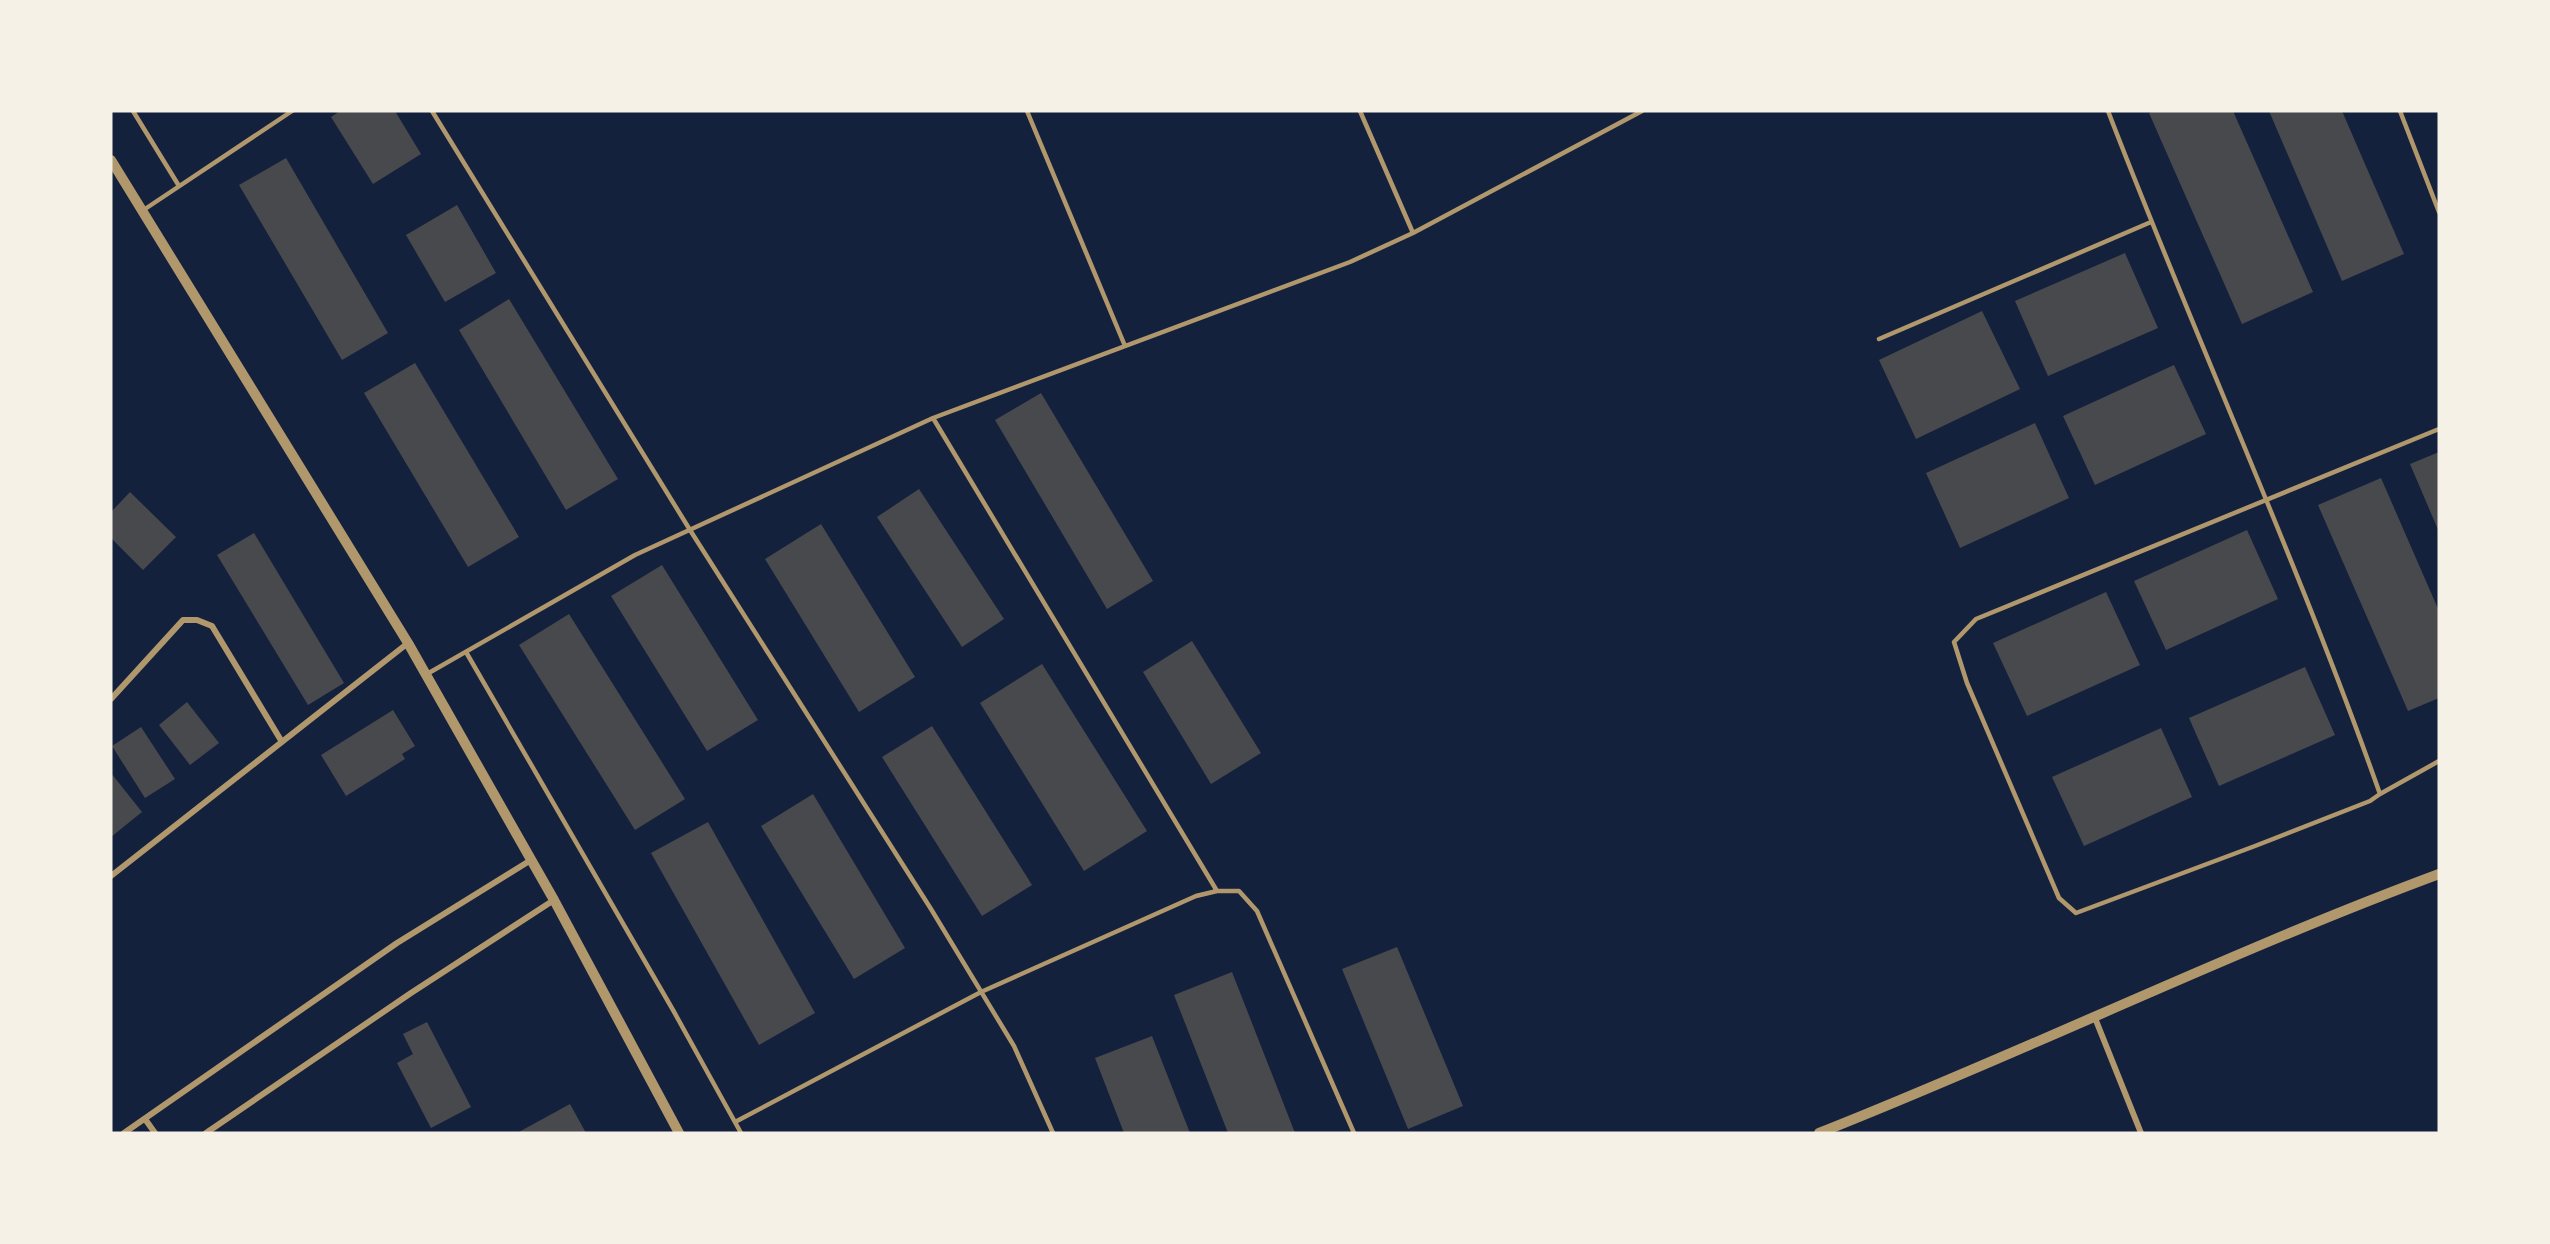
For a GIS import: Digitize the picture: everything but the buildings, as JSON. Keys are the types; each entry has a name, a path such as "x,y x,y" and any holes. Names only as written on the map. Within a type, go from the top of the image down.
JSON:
{"street":[{"path":"113,168 142,211 408,643 554,900 679,1133"},
{"path":"111,699 183,620 197,620 212,626 282,742"},
{"path":"111,876 408,643"},
{"path":"124,1133 397,943 531,860"},
{"path":"1819,1133 1938,1086 2355,905 2439,873"},
{"path":"206,1133 411,993 554,900"},
{"path":"2095,1018 2141,1133"},
{"path":"145,1119 155,1133"}],"lane":[{"path":"133,111 179,186"},
{"path":"142,211 292,111"},
{"path":"432,111 690,530 925,899 1014,1046 1053,1133"},
{"path":"1027,111 1125,346"},
{"path":"1360,111 1413,233"},
{"path":"426,674 635,555 933,418 1350,262 1413,233 1642,111"},
{"path":"2108,111 2151,222 2267,499 2380,794"},
{"path":"2400,111 2439,212"},
{"path":"1879,339 2151,222"},
{"path":"933,418 1217,891"},
{"path":"2439,429 1976,619 1954,642 1968,682 2059,898 2076,913 2370,801 2439,761"},
{"path":"466,652 667,999 741,1133"},
{"path":"735,1122 981,992 1196,896 1217,891 1239,891 1257,911 1354,1133"}]}
